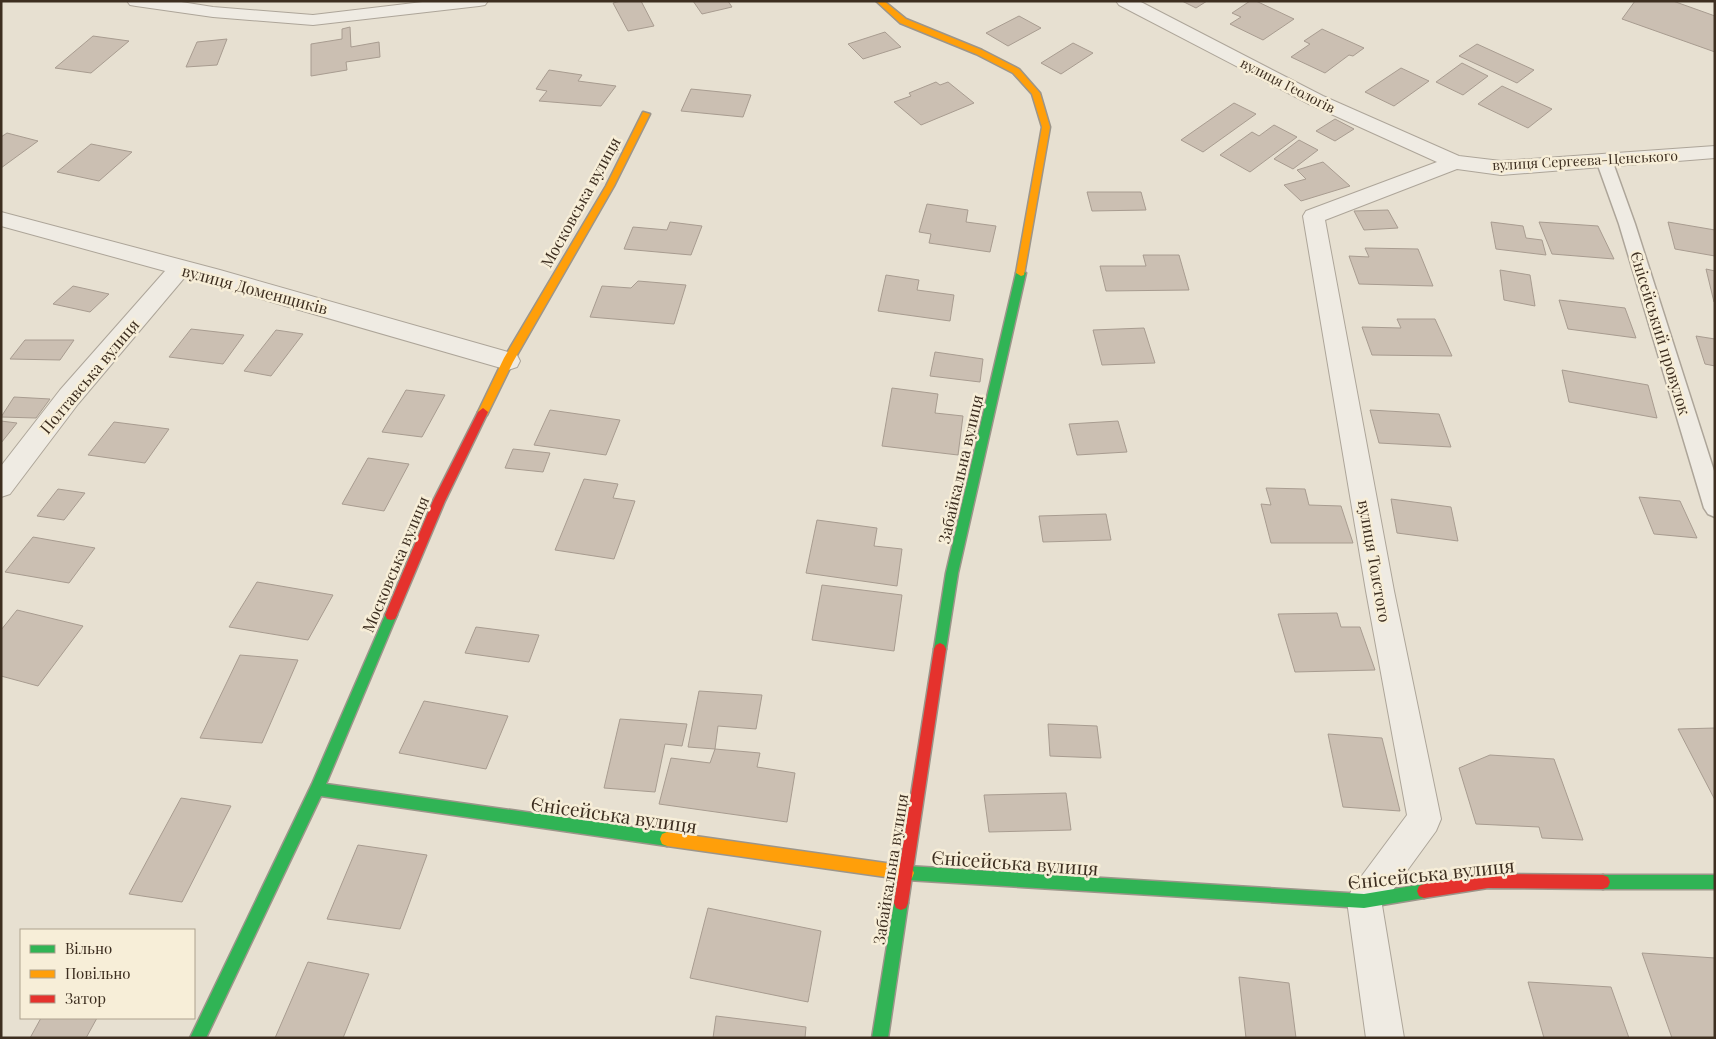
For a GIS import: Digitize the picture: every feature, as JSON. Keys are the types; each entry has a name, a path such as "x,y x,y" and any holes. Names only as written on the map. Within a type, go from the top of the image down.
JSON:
{"street":[{"path":"136,1 213,12 313,20 479,1"},
{"name":"Забайкальна вулиця","path":"879,1 903,21 979,52 1016,70 1036,93 1046,127 1026,255 952,573 880,1038"},
{"name":"вулиця Геологів","path":"1125,1 1316,100 1455,162"},
{"name":"Московська вулиця","path":"198,1038 317,789 439,501 508,361 610,186 646,114"},
{"name":"вулиця Сергєєва-Ценського","path":"1455,162 1501,168 1715,152"},
{"name":"вулиця Толстого","path":"1364,901 1424,819 1380,590 1314,216 1455,162"},
{"name":"вулиця Доменщиків","path":"1,219 220,278 508,361"},
{"name":"Полтавська вулиця","path":"1,486 69,397 180,268"},
{"name":"Єнісейська вулиця","path":"317,789 906,873 1364,901 1488,881 1715,882"},
{"path":"1364,901 1385,1038"}],"lane":[{"name":"Єнісейський провулок","path":"1604,160 1630,233 1715,508"}],"building":[{"path":"641,1 654,26 628,31 613,3"},
{"path":"693,1 728,1 732,7 702,14"},
{"path":"1182,1 1207,1 1196,8"},
{"path":"1250,1 1256,1 1294,19 1263,40 1230,24 1241,17 1232,13"},
{"path":"1635,1 1673,1 1715,16 1715,52 1622,19"},
{"path":"1019,16 1041,28 1008,46 986,33"},
{"path":"350,27 351,47 379,42 380,57 346,62 347,70 311,76 311,44 342,39 342,29"},
{"path":"1322,29 1364,48 1353,56 1349,55 1325,73 1291,57 1310,44 1304,41"},
{"path":"885,32 901,47 863,59 848,44"},
{"path":"93,36 129,41 91,73 55,68"},
{"path":"227,39 217,65 186,67 197,42"},
{"path":"1073,43 1093,53 1061,74 1041,63"},
{"path":"1477,44 1534,70 1517,83 1459,56"},
{"path":"1462,63 1488,76 1463,95 1436,82"},
{"path":"1401,68 1429,81 1394,106 1365,92"},
{"path":"549,70 582,75 578,81 616,86 601,106 539,101 547,91 536,89"},
{"path":"936,82 940,85 948,82 974,103 921,125 894,102 911,96 909,93"},
{"path":"1502,86 1552,109 1528,128 1478,104"},
{"path":"691,89 751,95 743,117 681,111"},
{"path":"1234,103 1256,114 1203,152 1181,140"},
{"path":"1335,119 1354,129 1335,141 1316,131"},
{"path":"1274,125 1297,137 1250,172 1220,155 1252,132 1259,136"},
{"path":"7,133 38,141 1,168 1,137"},
{"path":"1299,140 1318,150 1293,169 1274,159"},
{"path":"91,144 132,152 99,181 57,172"},
{"path":"1323,162 1350,186 1301,201 1284,185 1306,179 1297,170"},
{"path":"1087,192 1141,192 1146,210 1092,211"},
{"path":"927,204 968,210 966,222 996,226 990,252 929,243 931,234 919,232"},
{"path":"1388,210 1398,228 1364,230 1354,211"},
{"path":"670,222 702,226 691,255 624,249 633,227 667,230"},
{"path":"1491,222 1523,226 1526,238 1542,240 1546,255 1496,249"},
{"path":"1539,222 1598,226 1614,259 1552,254"},
{"path":"1668,222 1715,230 1715,256 1675,249"},
{"path":"1365,248 1418,249 1433,286 1359,284 1349,256 1369,257"},
{"path":"1143,255 1179,255 1189,290 1106,291 1100,266 1146,266"},
{"path":"1706,269 1715,271 1715,302 1714,302"},
{"path":"1500,270 1530,275 1535,306 1504,300"},
{"path":"886,275 919,280 917,290 954,295 950,321 878,311"},
{"path":"638,281 686,285 674,324 590,317 602,286 631,288"},
{"path":"73,286 109,294 90,312 53,304"},
{"path":"1559,300 1625,308 1636,338 1568,329"},
{"path":"1397,319 1435,319 1452,356 1372,355 1362,327 1401,328"},
{"path":"1144,328 1155,363 1102,365 1093,330"},
{"path":"191,329 244,335 223,364 169,357"},
{"path":"276,330 303,334 271,376 244,371"},
{"path":"1696,336 1715,339 1715,366 1705,364"},
{"path":"25,340 74,340 60,360 10,359"},
{"path":"935,352 983,359 980,382 930,376"},
{"path":"1562,370 1648,385 1657,418 1569,402"},
{"path":"892,388 938,394 935,413 963,416 958,455 882,446"},
{"path":"406,390 445,395 422,437 382,432"},
{"path":"14,397 50,399 36,418 1,417"},
{"path":"550,410 620,420 606,455 534,445"},
{"path":"1370,410 1439,414 1451,447 1379,443"},
{"path":"1,421 17,423 1,443"},
{"path":"1118,421 1127,452 1077,455 1069,424"},
{"path":"114,422 169,429 145,463 88,455"},
{"path":"513,449 550,453 543,472 505,468"},
{"path":"368,458 409,464 384,511 342,504"},
{"path":"584,479 618,484 613,498 635,501 614,559 555,550"},
{"path":"1266,488 1305,489 1309,505 1341,506 1353,543 1271,543 1261,504 1271,505"},
{"path":"58,489 85,493 64,520 37,516"},
{"path":"1639,497 1680,501 1697,538 1654,534"},
{"path":"1391,499 1451,507 1458,541 1397,533"},
{"path":"1106,514 1111,540 1043,542 1039,516"},
{"path":"817,520 877,528 874,546 902,549 897,586 806,573"},
{"path":"33,537 95,548 69,583 5,572"},
{"path":"257,582 333,595 308,640 229,627"},
{"path":"822,585 902,595 894,651 812,640"},
{"path":"17,610 83,626 38,686 1,676 1,630"},
{"path":"1337,613 1341,627 1360,627 1375,670 1295,672 1278,614"},
{"path":"476,627 539,635 529,662 465,653"},
{"path":"240,655 298,660 262,743 200,738"},
{"path":"699,691 762,695 756,729 718,726 715,749 688,747"},
{"path":"424,701 508,716 486,769 399,753"},
{"path":"620,719 687,724 682,746 665,744 655,792 604,788"},
{"path":"1048,724 1097,726 1101,758 1050,756"},
{"path":"1715,728 1715,800 1678,729"},
{"path":"1328,734 1382,738 1400,811 1343,807"},
{"path":"715,749 760,753 757,767 795,773 787,822 659,804 671,758 710,763"},
{"path":"1490,755 1554,759 1583,840 1542,838 1539,827 1476,824 1459,768"},
{"path":"1066,793 1071,830 989,832 984,795"},
{"path":"181,798 231,806 182,902 129,894"},
{"path":"358,845 427,855 400,929 327,919"},
{"path":"708,908 821,931 808,1002 690,978"},
{"path":"1642,953 1715,958 1715,1038 1672,1038"},
{"path":"308,962 369,974 343,1038 275,1038"},
{"path":"1239,977 1289,983 1296,1038 1246,1038"},
{"path":"1528,982 1611,987 1629,1038 1544,1038"},
{"path":"716,1016 806,1027 805,1038 713,1038"},
{"path":"40,1019 96,1019 86,1038 30,1038"}],"traffic: fast":[{"path":"940,649 952,573 1021,273"},
{"path":"198,1038 317,789 391,615"},
{"path":"317,789 667,839"},
{"path":"907,873 1364,901 1424,891"},
{"path":"1603,882 1715,882"},
{"path":"880,1038 901,903"}],"traffic: slow":[{"path":"879,1 903,21 979,52 1016,71 1036,93 1046,127 1021,273"},
{"path":"483,412 508,361 610,186 646,114"},
{"path":"667,839 907,873"}],"traffic: jam":[{"path":"391,615 439,501 483,412"},
{"path":"901,903 940,649"},
{"path":"1424,891 1488,881 1603,882"}]}
